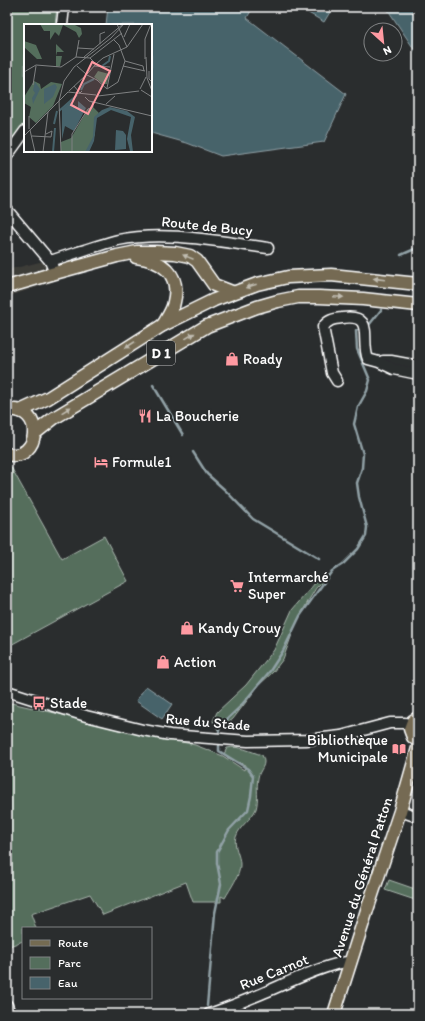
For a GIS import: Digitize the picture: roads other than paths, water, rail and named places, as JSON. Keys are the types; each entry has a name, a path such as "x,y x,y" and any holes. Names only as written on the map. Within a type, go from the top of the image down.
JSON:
{"main road":[{"name":"Route de Bucy","path":"7,287 55,272 117,256 137,252 156,252 176,253 190,256 197,261 214,284 232,292"},
{"name":"Route de Bucy","path":"117,256 146,258 164,267 171,273 175,283 174,303 163,325"},
{"name":"D 1","path":"20,411 48,398 163,325 232,292 274,279 308,275 356,277 418,284"},
{"name":"D 1","path":"35,433 54,418 194,333 238,313 278,301 299,297 338,297 418,306"},
{"path":"7,410 20,411 26,414 34,426 35,433 34,440 25,451 18,455 7,454"},
{"path":"414,721 410,734 418,741"},
{"name":"Avenue du Général Patton","path":"334,1014 400,811 418,748"}],"street":[{"path":"62,24 64,7"},
{"path":"7,156 24,132"},
{"path":"7,210 50,261 55,272"},
{"name":"Route de Bucy","path":"50,261 119,240 153,236 173,236 268,248"},
{"path":"337,381 332,373 323,327 326,322 332,319 355,317 361,320 365,327 366,355 368,359 394,369 418,374"},
{"path":"378,362 391,361 418,366"},
{"name":"Rue du Stade","path":"7,691 86,716 144,730 170,734 248,741 306,740 341,736 390,723 405,723 414,721"},
{"path":"400,811 418,816"},
{"name":"Rue Carnot","path":"211,1014 332,965 351,962"},
{"path":"7,1005 10,1014"}],"water":[{"path":"108,7 253,7 247,18 346,94 324,142 221,156 187,143 152,133 152,24 106,24"},
{"path":"298,7 333,7 324,22"},
{"path":"386,7 418,7 418,55 403,32 403,22 396,22"},
{"path":"146,686 172,704 162,719 136,701"}],"waterway":[{"path":"401,255 417,248 418,245"},
{"path":"369,325 381,310"},
{"path":"219,731 220,726 239,708 270,671 283,651 300,616 332,571 343,564 358,549 366,536 367,527 357,483 362,468 363,454 354,424 358,407 367,391 370,380 357,349 356,331 358,330"},
{"path":"153,385 183,435"},
{"path":"193,452 207,474 253,519 319,559"},
{"path":"207,1006 215,913 221,884 217,863 217,852 229,830 248,810 253,776 248,769 219,751 219,746"}],"place":[{"name":"Roady","path":"232,359"},
{"name":"La Boucherie","path":"145,416"},
{"name":"Formule1","path":"101,462"},
{"name":"Intermarché Super","path":"237,586"},
{"name":"Kandy Crouy","path":"187,628"},
{"name":"Action","path":"163,662"},
{"name":"Stade","path":"39,703"},
{"name":"Bibliothèque Municipale","path":"399,749"}]}
